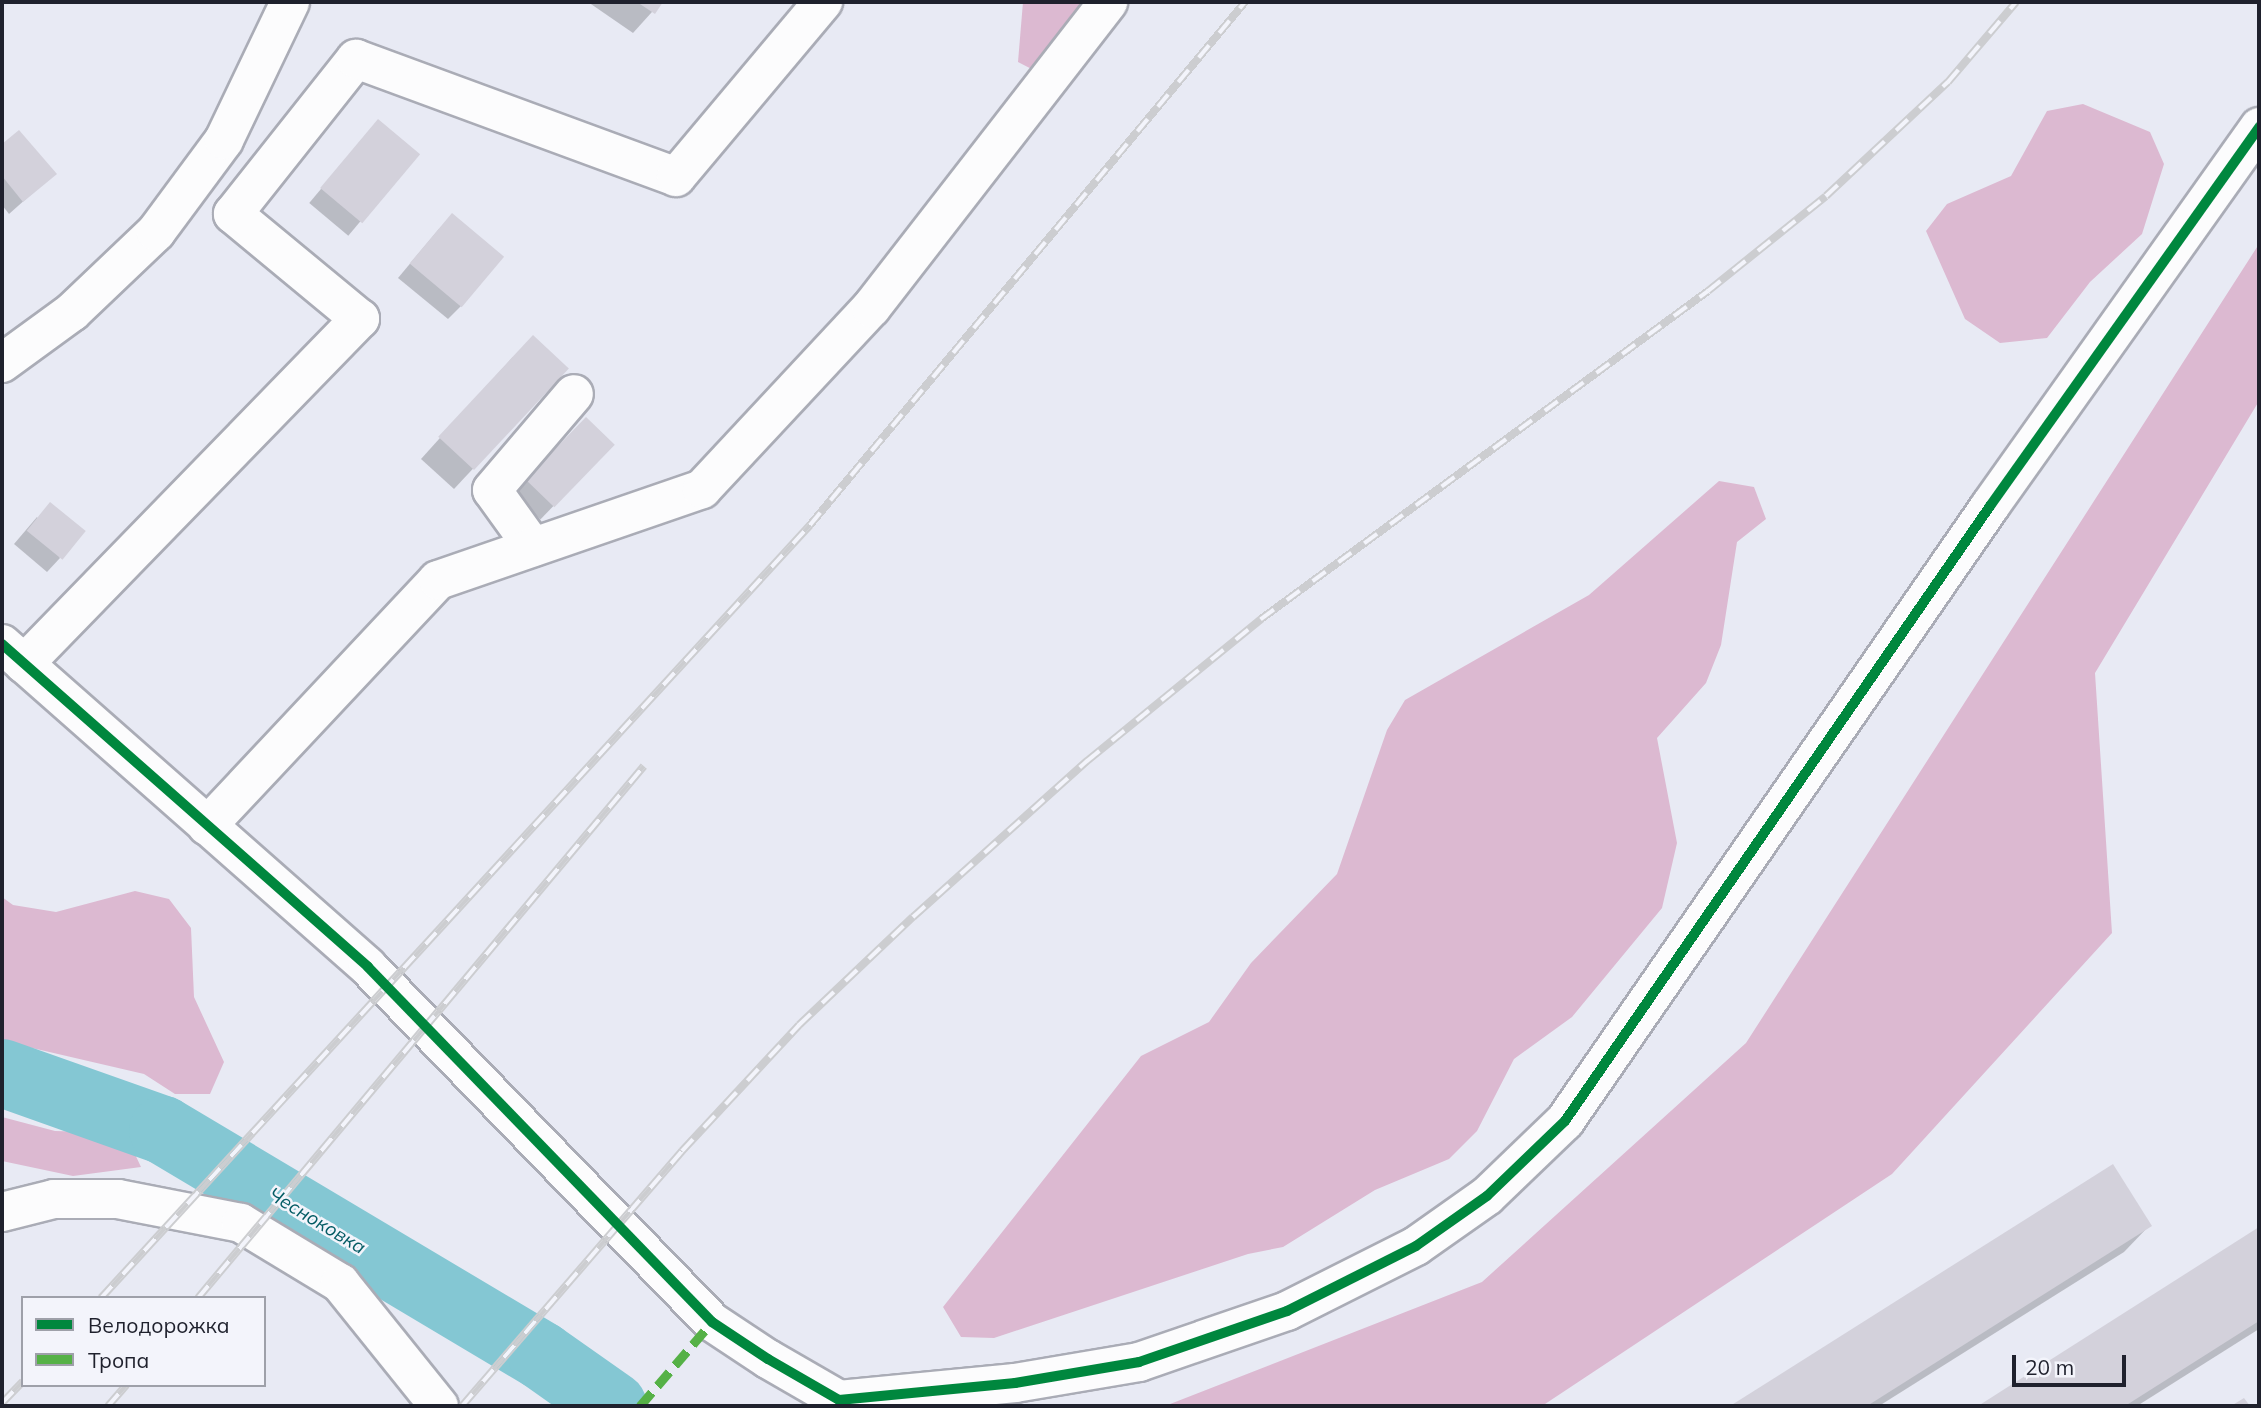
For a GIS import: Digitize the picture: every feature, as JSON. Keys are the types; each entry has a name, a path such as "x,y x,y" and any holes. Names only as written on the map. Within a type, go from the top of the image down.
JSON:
{"street":[{"path":"823,2 676,177 356,59 233,214 360,319 13,654 368,967 712,1322 839,1399 1014,1382 1139,1362 1287,1311 1416,1246 1487,1196 1565,1122 1990,506 2259,127"},
{"path":"207,826 438,580 702,489 870,308 1108,2"},
{"path":"2,363 72,312 156,232 223,140 279,7"},
{"path":"533,547 492,490 575,394"},
{"path":"2,1212 54,1199 118,1199 241,1223 340,1283 439,1406"}],"shaded area":[{"path":"1023,2 1091,2 1047,77 1018,62"},
{"path":"2083,104 2150,132 2164,164 2142,234 2090,282 2047,338 2000,343 1965,319 1926,231 1947,204 2011,176 2047,111"},
{"path":"2259,244 2259,401 2095,673 2112,933 1892,1174 1542,1406 1165,1406 1482,1282 1746,1043"},
{"path":"1719,481 1754,487 1766,519 1737,542 1721,645 1706,683 1657,738 1677,843 1662,908 1572,1017 1514,1059 1477,1131 1449,1159 1375,1190 1283,1247 1248,1254 994,1338 961,1337 943,1307 1141,1056 1209,1022 1251,963 1337,874 1387,730 1405,700 1589,595"},
{"path":"135,891 169,899 191,928 194,997 224,1062 210,1094 175,1094 144,1074 2,1041 2,897 13,905 56,912"},
{"path":"2,1117 55,1131 125,1133 141,1167 73,1176 2,1161"}],"building":[{"path":"637,2 663,2 655,14"},
{"path":"378,119 420,154 362,223 320,188"},
{"path":"19,130 57,174 23,202 2,176 2,144"},
{"path":"452,213 504,257 462,307 410,264"},
{"path":"533,335 569,368 474,470 438,437"},
{"path":"586,417 615,445 554,507 526,480"},
{"path":"50,502 86,531 62,560 27,531"},
{"path":"2113,1164 2152,1226 1867,1406 1730,1406"},
{"path":"2259,1227 2259,1321 2125,1406 1978,1406"},
{"path":"2244,1398 2250,1406 2231,1406"}],"waterway":[{"name":"Чесноковка","path":"2,1073 163,1130 542,1356 613,1406"}],"railway":[{"path":"103,1296 810,525 1245,2"},
{"path":"462,1406 682,1151 799,1025 913,917 1087,761 1261,619 1708,291 1826,196 1948,82 2016,2"},
{"path":"200,1296 644,766"},
{"path":"2,1403 21,1383"},
{"path":"108,1406 124,1387"}],"marked path":[{"path":"640,1406 712,1322"}],"cycle path":[{"path":"2,644 368,967 712,1322 768,1359 839,1400 1015,1383 1139,1362 1287,1311 1416,1246 1487,1196 1565,1121 1990,506 2259,127"}]}
